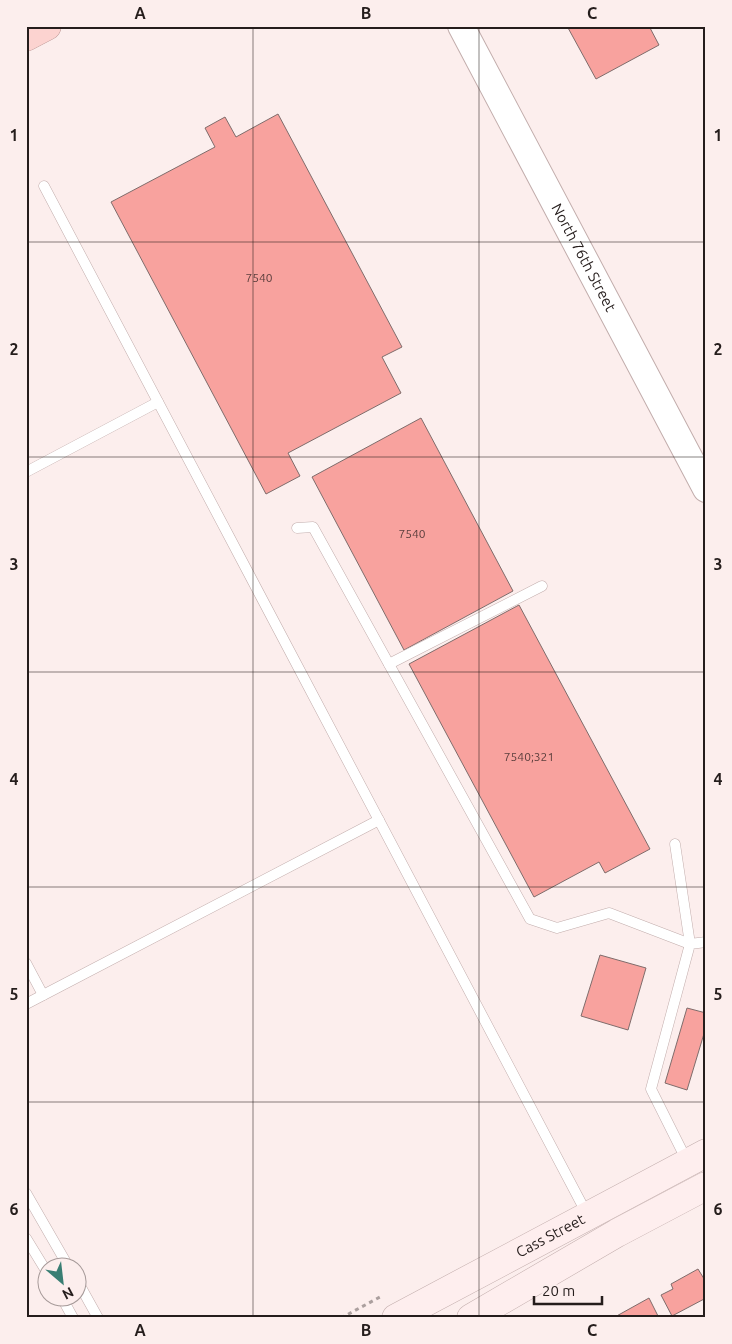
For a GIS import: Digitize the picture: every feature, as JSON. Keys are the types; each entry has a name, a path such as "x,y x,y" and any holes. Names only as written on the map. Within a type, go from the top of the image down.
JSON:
{"highway":[{"path":"26,37 47,26"}],"main road":[{"name":"Cass Street","path":"396,1318 697,1158"},
{"name":"Cass Street","path":"471,1318 616,1233 706,1186"}],"street":[{"name":"North 76th Street","path":"461,26 706,489"}],"lane":[{"path":"44,186 588,1216"},
{"path":"26,472 158,402"},
{"path":"297,528 313,527 530,919 556,928 610,913 690,944 706,942"},
{"path":"389,664 542,586"},
{"path":"26,1004 379,820"},
{"path":"675,844 690,944 651,1089 697,1158"},
{"path":"26,963 43,995"},
{"path":"26,1193 62,1256"},
{"path":"26,1238 38,1258"},
{"path":"88,1300 98,1318"},
{"path":"66,1306 73,1318"}],"building":[{"path":"567,26 649,26 659,45 596,79"},
{"path":"278,114 402,347 382,357 401,393 288,453 300,476 266,494 111,202 215,147 205,128 225,117 236,137"},
{"path":"421,418 513,591 404,650 312,477"},
{"path":"519,605 650,849 605,873 599,862 534,897 409,664"},
{"path":"600,955 646,968 628,1030 581,1016"},
{"path":"687,1008 706,1013 706,1027 687,1090 665,1083"},
{"path":"698,1269 706,1282 706,1298 672,1316 661,1295 673,1289 671,1284"},
{"path":"649,1298 659,1318 613,1318"}]}
